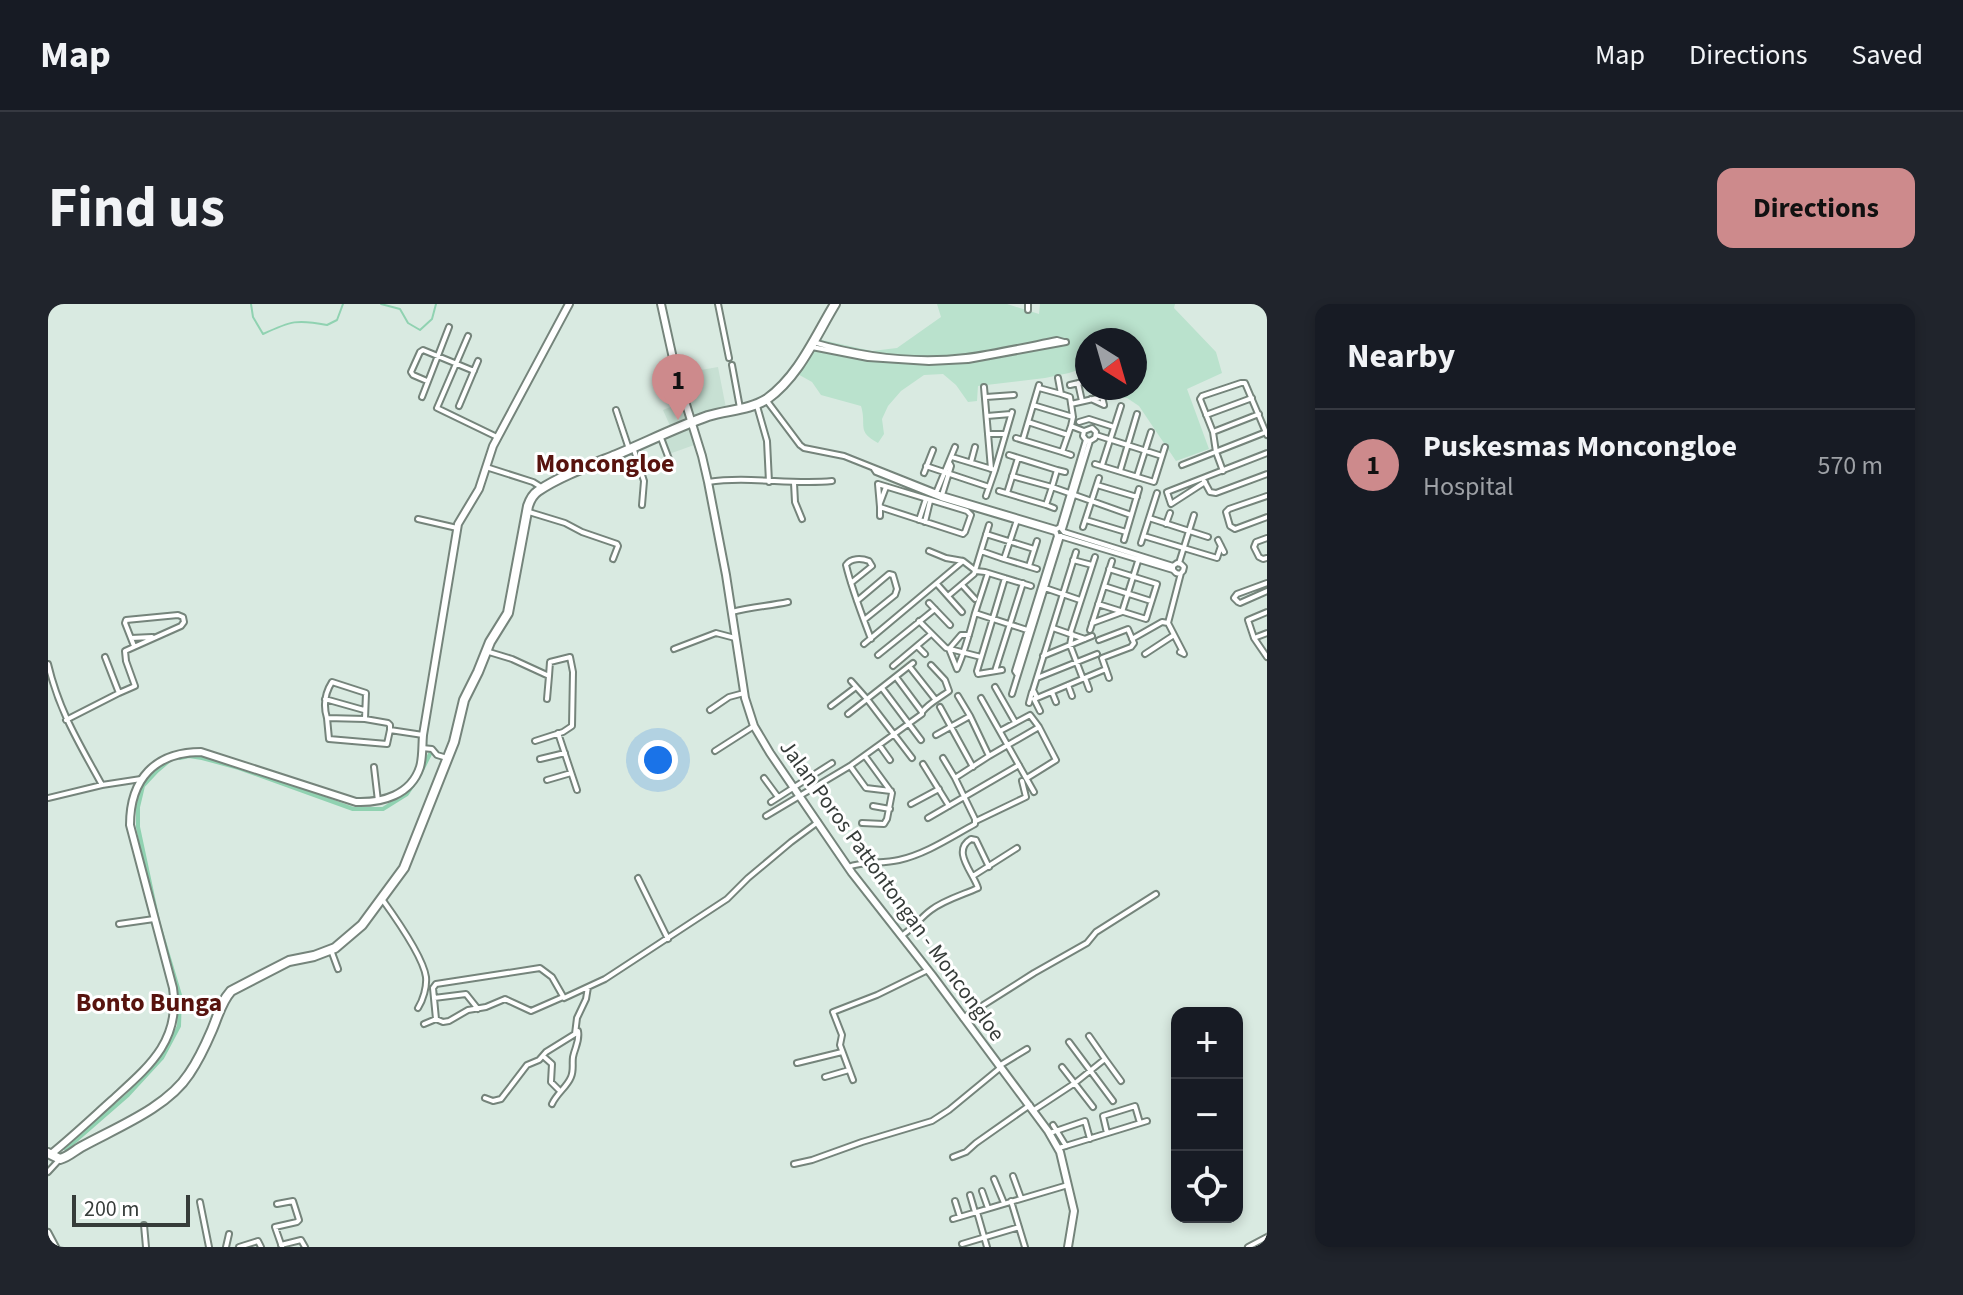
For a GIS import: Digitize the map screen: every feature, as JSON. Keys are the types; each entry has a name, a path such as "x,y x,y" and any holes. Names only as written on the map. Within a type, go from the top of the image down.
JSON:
{"main road":[{"path":"50,1153 60,1159 127,1124 181,1086 202,1051 224,999 234,989 292,960 331,950 357,931 406,864 454,742 463,702 490,642 510,609 531,498 543,489 660,435 710,415 766,399 791,375 835,304"}],"street":[{"path":"50,1153 152,1063 166,1041 173,1021 172,984 130,825 132,802 141,779 162,760 178,754 201,752 361,803 395,796 409,785 427,749 423,735 457,528 479,489 497,437 569,304"},
{"name":"Jalan Poros Pattontongan - Moncongloe","path":"661,304 676,372 708,482 744,693 754,726 872,906 901,936 1032,1108 1054,1132 1062,1147 1074,1217 1068,1247"},
{"path":"718,304 729,358"},
{"path":"422,397 449,327"},
{"path":"468,336 437,408 497,437"},
{"path":"1057,340 1066,342 968,360 929,362 868,358 812,344 860,353 927,359 965,357 1057,340"},
{"path":"427,381 411,372 423,350 474,371"},
{"path":"459,406 478,361"},
{"path":"732,365 740,408"},
{"path":"1058,378 1059,393"},
{"path":"1182,465 1216,452 1266,434 1247,386 1243,383 1200,399 1213,432 1216,452 1223,471"},
{"path":"1070,385 1075,384"},
{"path":"1023,439 1039,386 1070,397 1073,417 1062,452"},
{"path":"984,387 993,469"},
{"path":"986,397 1014,395"},
{"path":"1206,415 1252,398"},
{"path":"766,399 804,448 844,456 877,468 971,515 963,534 880,505"},
{"path":"1071,404 1086,400"},
{"path":"756,404 767,441 769,482"},
{"path":"1033,405 1073,417"},
{"path":"1102,466 1121,406"},
{"path":"616,410 644,481 642,505"},
{"path":"986,496 1012,413 987,416"},
{"path":"1120,471 1137,414"},
{"path":"1213,432 1259,414"},
{"path":"1079,422 1089,419 1114,427"},
{"path":"1028,422 1068,435"},
{"path":"1071,426 1084,431"},
{"path":"1089,427 1095,429 1096,435 1088,441 1083,436 1089,427"},
{"path":"1137,476 1151,432"},
{"path":"989,434 1005,434"},
{"path":"660,435 669,459"},
{"path":"1096,435 1162,456"},
{"path":"1016,438 1071,455"},
{"path":"1012,694 1015,671 1088,441"},
{"path":"922,521 951,466 955,447"},
{"path":"971,462 975,447"},
{"path":"1095,464 1154,482 1165,447"},
{"path":"924,473 933,450"},
{"path":"991,453 1000,454"},
{"path":"1204,480 1171,504 1167,492 1267,453"},
{"path":"1009,455 1065,472"},
{"path":"952,457 993,469"},
{"path":"1007,493 1018,458"},
{"path":"926,466 989,487"},
{"path":"486,467 533,482 543,489"},
{"path":"1046,505 1057,470"},
{"path":"1204,480 1210,492 1216,493 1267,474"},
{"path":"1012,476 1131,515"},
{"path":"1083,527 1099,478"},
{"path":"708,482 832,481"},
{"path":"794,483 795,502 802,519"},
{"path":"1097,485 1137,497"},
{"path":"880,516 886,487 934,496 1017,519 1177,569"},
{"path":"1124,540 1139,489"},
{"path":"999,491 1054,508"},
{"path":"1141,543 1157,493"},
{"path":"1267,496 1229,509 1226,514 1230,526 1235,529 1267,517"},
{"path":"527,511 617,544 613,559"},
{"path":"1166,524 1170,513"},
{"path":"1145,654 1173,636 1166,623 1177,569 1194,515"},
{"path":"1149,518 1208,537"},
{"path":"418,519 457,528"},
{"path":"1004,559 1017,519"},
{"path":"1086,520 1126,532"},
{"path":"948,596 976,571 989,525"},
{"path":"986,534 1034,549"},
{"path":"1144,536 1217,558 1222,549 1218,540"},
{"path":"1267,538 1256,542 1254,547 1261,559 1267,558"},
{"path":"1029,566 1037,541"},
{"path":"929,551 963,561 985,582"},
{"path":"981,551 1037,569"},
{"path":"1040,711 1032,700 1033,690 1076,552"},
{"path":"1089,689 1070,645 1080,600 1095,557"},
{"path":"1122,612 1139,557"},
{"path":"851,583 872,566 869,561 856,559 846,563 851,583 871,639"},
{"path":"1073,560 1092,565"},
{"path":"864,644 963,561"},
{"path":"1090,630 1112,561"},
{"path":"1098,604 1146,619 1157,584 1109,569"},
{"path":"976,571 1031,586"},
{"path":"949,649 957,669 988,573"},
{"path":"857,601 889,574 893,575 897,592 864,620"},
{"path":"1002,670 977,673 1005,578"},
{"path":"937,583 962,612"},
{"path":"995,671 1023,583"},
{"path":"1267,583 1237,594 1234,599 1240,603 1267,591"},
{"path":"962,585 975,599"},
{"path":"1104,586 1151,602"},
{"path":"1043,588 1080,600"},
{"path":"732,612 788,602"},
{"path":"929,603 950,625"},
{"path":"878,655 935,609"},
{"path":"1092,623 1122,612"},
{"path":"1266,654 1254,638 1248,620 1267,612"},
{"path":"975,613 1029,630"},
{"path":"66,720 135,686 124,652 181,626 183,617 126,620 134,646"},
{"path":"919,621 949,649 981,657"},
{"path":"1132,639 1162,622 1166,623"},
{"path":"1052,628 1085,639"},
{"path":"1099,640 1128,629 1134,646 1102,658 1109,678"},
{"path":"674,649 716,633 735,638"},
{"path":"1254,638 1267,633"},
{"path":"893,666 931,634"},
{"path":"949,649 961,635 969,635"},
{"path":"1043,656 1092,636"},
{"path":"131,638 155,637"},
{"path":"917,646 925,654"},
{"path":"486,651 549,676"},
{"path":"1037,678 1097,654"},
{"path":"105,657 119,693"},
{"path":"535,741 572,726 573,672 570,657 550,662 547,699"},
{"path":"48,664 66,720 102,785"},
{"path":"848,714 911,665 935,699"},
{"path":"766,816 880,746 922,714 935,699 949,691 945,680 931,665"},
{"path":"1032,700 1106,669"},
{"path":"896,677 922,712"},
{"path":"851,681 912,758"},
{"path":"327,718 388,723 387,744 328,739 324,708 333,682 366,693 365,719"},
{"path":"1068,685 1072,696"},
{"path":"831,706 856,687"},
{"path":"995,687 1015,722"},
{"path":"882,688 921,740"},
{"path":"1052,692 1056,702"},
{"path":"710,710 729,697 744,693"},
{"path":"958,696 989,756"},
{"path":"848,867 909,857 1026,797 1019,765 981,698"},
{"path":"325,699 364,710"},
{"path":"940,707 973,767"},
{"path":"1000,731 1030,715 1056,760 1024,780"},
{"path":"936,735 970,716"},
{"path":"715,751 754,726"},
{"path":"955,778 1039,727"},
{"path":"390,730 423,735"},
{"path":"558,733 577,790"},
{"path":"880,746 890,760"},
{"path":"427,749 447,758"},
{"path":"540,759 565,753"},
{"path":"862,823 881,826 890,809 891,791 865,756"},
{"path":"943,758 976,821"},
{"path":"771,802 832,763"},
{"path":"923,764 949,806"},
{"path":"928,818 1019,765"},
{"path":"850,766 866,788 891,791"},
{"path":"374,767 378,801"},
{"path":"547,780 571,773"},
{"path":"764,778 778,797"},
{"path":"48,798 141,779"},
{"path":"1024,780 1034,792"},
{"path":"911,804 939,789"},
{"path":"873,806 890,809"},
{"path":"424,1024 436,1019 445,1022 468,1010 506,999 534,1011 605,979 727,899 748,878 818,822"},
{"path":"901,936 940,904 978,888 962,852 962,846 968,841 976,840 989,867"},
{"path":"973,876 1017,848"},
{"path":"638,878 668,939"},
{"path":"963,1018 1087,943 1096,932 1156,894"},
{"path":"381,897 422,966 426,980 418,1008"},
{"path":"119,924 154,919"},
{"path":"331,950 338,969"},
{"path":"436,1019 433,988 436,984 540,968 552,977 563,997"},
{"path":"853,1080 839,1042 842,1035 834,1011 877,995 928,970"},
{"path":"552,1104 572,1075 579,1040 577,1018 588,987"},
{"path":"434,998 466,994 478,1009"},
{"path":"485,1098 493,1101 501,1099 527,1065 572,1037 577,1029"},
{"path":"1089,1036 1121,1081"},
{"path":"1069,1042 1113,1101"},
{"path":"794,1164 932,1121 1027,1049"},
{"path":"797,1063 842,1052"},
{"path":"543,1056 551,1062 551,1082 560,1090"},
{"path":"953,1157 966,1152 1075,1083 1105,1059"},
{"path":"1062,1067 1093,1107"},
{"path":"825,1077 849,1070"},
{"path":"1107,1133 1103,1116 1135,1106 1140,1123"},
{"path":"1053,1125 1054,1132 1084,1120 1090,1139"},
{"path":"1062,1147 1147,1121"},
{"path":"48,1172 60,1159"},
{"path":"1013,1176 1021,1198"},
{"path":"994,1179 1004,1203"},
{"path":"953,1219 1068,1185"},
{"path":"982,1191 988,1208"},
{"path":"970,1195 987,1247"},
{"path":"277,1204 293,1201 299,1220 275,1227 281,1246 301,1240 305,1247"},
{"path":"955,1201 960,1217"},
{"path":"1011,1201 1025,1246 1017,1247"},
{"path":"200,1202 209,1247"},
{"path":"144,1225 146,1247"},
{"path":"962,1244 1019,1227"},
{"path":"48,1232 56,1247"},
{"path":"226,1247 229,1234"},
{"path":"1248,1247 1267,1237"},
{"path":"239,1247 258,1241 261,1247"}],"shaded area":[{"path":"937,304 1007,304 1039,314 1040,304 1175,304 1174,308 1216,352 1222,373 1187,389 1209,449 1176,461 1139,406 1130,400 1147,400 1147,328 1075,328 1075,371 978,386 977,401 968,402 943,374 924,375 901,391 888,406 882,419 884,434 878,443 865,431 861,406 821,395 812,382 794,372 813,338 872,351 897,348 941,317"},
{"path":"718,367 726,408 692,419 678,374"},
{"path":"683,402 697,444 669,454 660,433 671,428 663,410"}],"waterway":[{"path":"251,304 253,317 263,334 294,322 327,325 337,320 343,304"},
{"path":"381,304 400,309 408,323 420,330 432,319 436,304"},
{"path":"418,778 430,754"},
{"path":"180,758 202,758 239,768 353,809 383,809 407,794 413,785"},
{"path":"66,1149 128,1095 162,1058 179,1026 180,995 158,921 138,827 138,807 143,786 171,759"}],"place":[{"name":"Puskesmas Moncongloe","path":"678,420"}],"district":[{"name":"Moncongloe","path":"605,463"},
{"name":"Bonto Bunga","path":"149,1002"}]}
